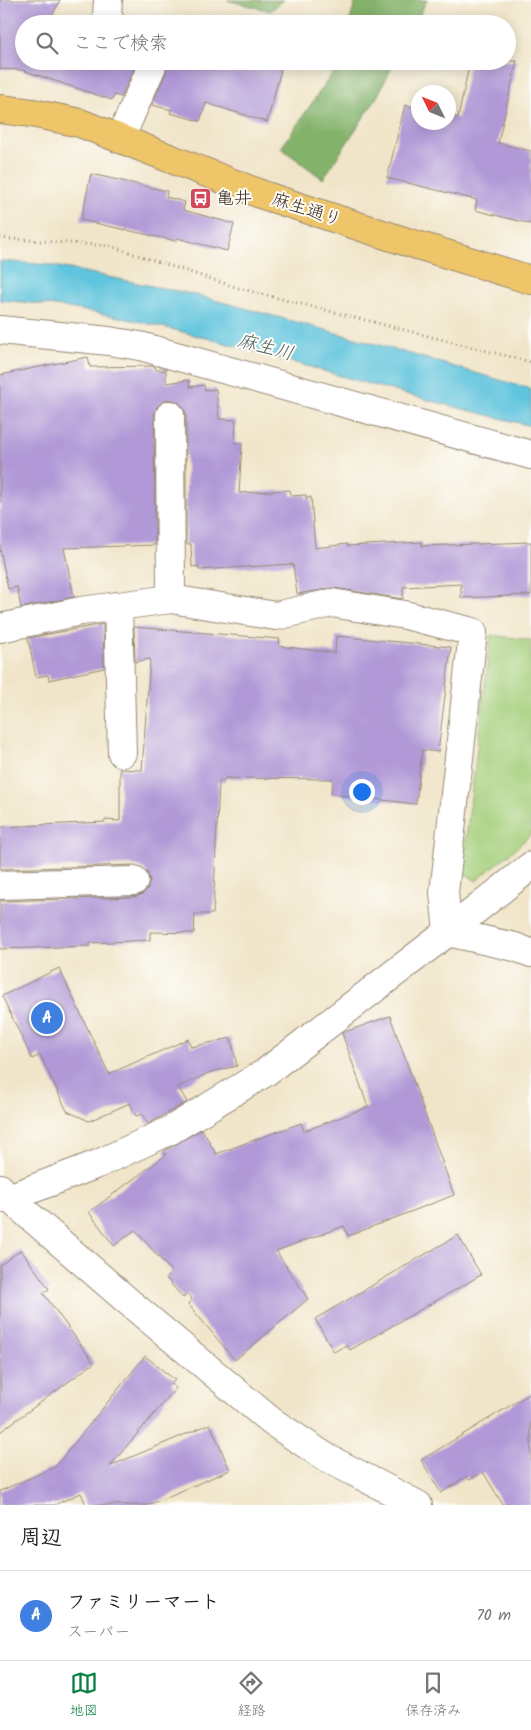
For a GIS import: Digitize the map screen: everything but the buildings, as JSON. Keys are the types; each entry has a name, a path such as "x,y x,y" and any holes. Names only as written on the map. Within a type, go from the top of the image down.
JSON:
{"main road":[{"name":"麻生通り","path":"0,109 32,113 80,124 263,195 531,280"}],"street":[{"path":"107,15 108,0"},
{"path":"120,140 150,70"},
{"path":"0,330 140,346 531,455"},
{"path":"170,415 171,599"},
{"path":"0,628 81,611 171,599 276,616 332,604 405,615 473,632 444,893 448,932"},
{"path":"118,606 122,753"},
{"path":"3,1195 100,1163 171,1130 258,1077 531,866"},
{"path":"0,885 134,881"},
{"path":"448,932 531,953"},
{"path":"3,1195 271,1421 327,1458 418,1505"}],"path":[{"path":"0,238 110,246 238,288 531,362"}],"green space":[{"path":"227,0 284,0 270,11"},
{"path":"356,0 427,0 420,15 352,15"},
{"path":"335,70 390,70 377,97 323,179 281,148"},
{"path":"491,635 531,640 531,834 476,881 462,871"}],"water":[{"name":"麻生川","path":"0,261 50,265 196,295 355,338 531,389 531,426 399,392 179,331 90,312 0,300"}],"place":[{"name":"亀井","path":"200,198"},
{"name":"ファミリーマート","path":"47,1018"}]}
